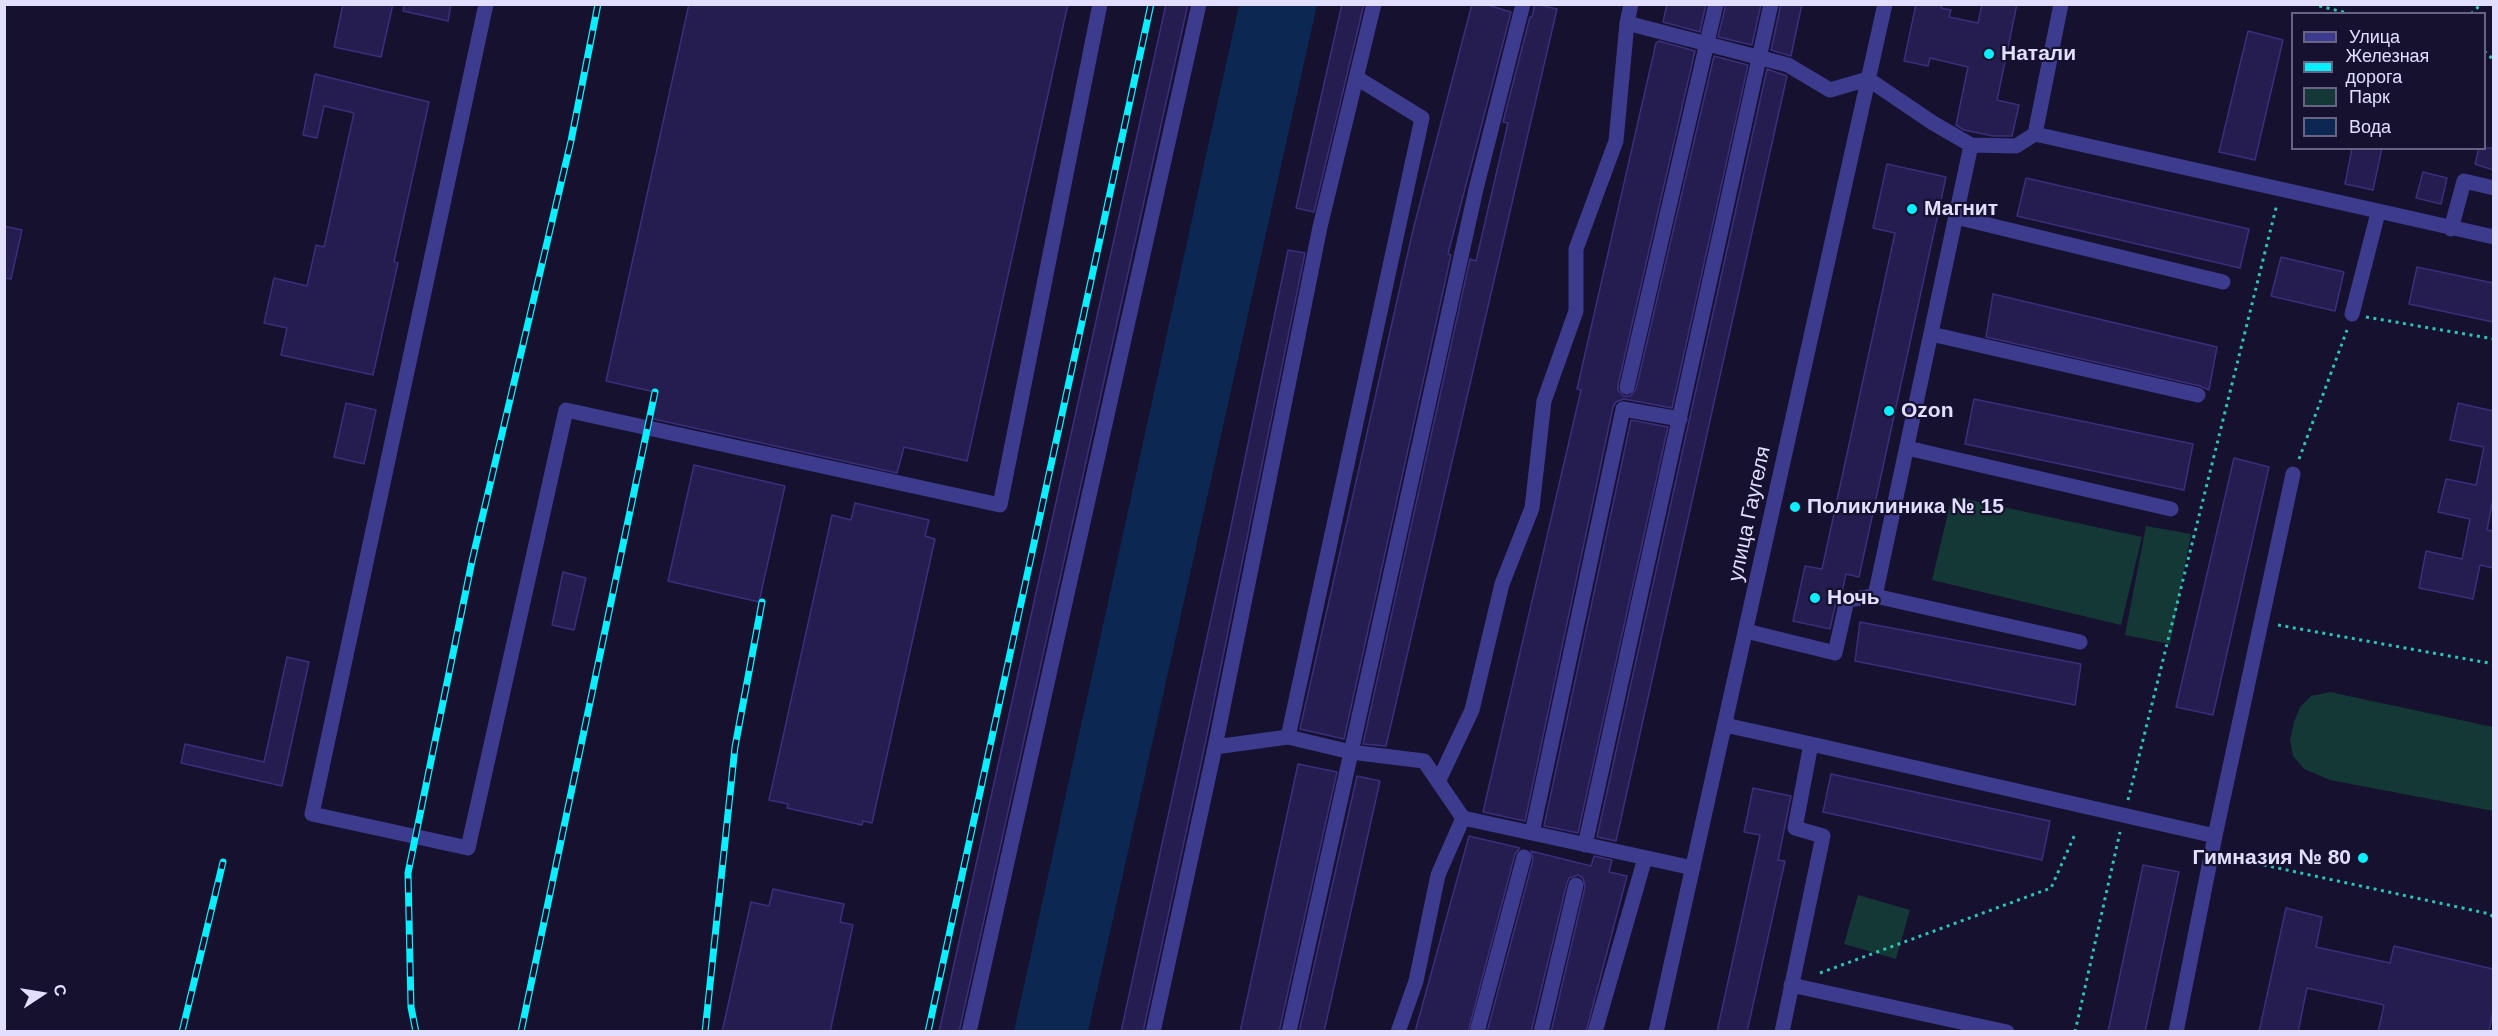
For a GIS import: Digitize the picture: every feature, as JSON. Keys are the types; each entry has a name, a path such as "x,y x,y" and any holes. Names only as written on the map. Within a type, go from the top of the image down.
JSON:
{"street":[{"path":"486,4 312,813 468,848 566,410 1000,505 1100,4"},
{"path":"969,1032 1199,4"},
{"path":"1153,1032 1215,747 1320,227 1374,4"},
{"path":"1289,1032 1476,189 1523,4"},
{"path":"1438,782 1472,710 1502,584 1532,508 1544,401 1576,311 1576,249 1616,141 1627,23 1631,4"},
{"path":"1628,387 1716,4"},
{"path":"1585,845 1771,4"},
{"name":"улица Гаугеля","path":"1656,1032 1885,4"},
{"path":"2035,134 2061,4"},
{"path":"1627,23 1788,65 1830,90 1868,79 1933,123 1971,145 2016,146 2035,134 2378,213 2493,237"},
{"path":"1288,737 1422,118 1357,78"},
{"path":"1875,596 1971,145"},
{"path":"2451,229 2464,181 2493,188"},
{"path":"2352,314 2378,213"},
{"path":"1956,217 2223,282"},
{"path":"1931,334 2198,394"},
{"path":"1532,833 1623,409 1680,419"},
{"path":"1907,448 2171,509"},
{"path":"2176,1032 2215,836 2293,474"},
{"path":"1746,631 1835,653 1847,600 1875,596 2080,642"},
{"path":"1725,725 2215,836"},
{"path":"1215,747 1288,737 1351,752 1424,761 1463,818 1693,868"},
{"path":"1782,1032 1823,836 1795,828 1811,744"},
{"path":"1398,1032 1416,981 1438,875 1463,818"},
{"path":"1477,1032 1524,857"},
{"path":"1595,1032 1645,858"},
{"path":"1541,1032 1576,885"},
{"path":"1791,985 2007,1032"}],"path":[{"path":"2312,4 2343,12"},
{"path":"2075,1032 2124,815 2281,190"},
{"path":"2293,474 2352,314 2493,339"},
{"path":"2261,622 2493,664"},
{"path":"1791,985 2051,888 2076,832"},
{"path":"2212,854 2490,914 2493,918"},
{"path":"2490,914 2493,910"}],"green space":[{"path":"1952,496 2142,537 2121,625 1932,580"},
{"path":"2146,526 2191,534 2170,644 2125,635"},
{"path":"2330,692 2493,727 2493,811 2330,780 2304,769 2293,756 2290,740 2294,722 2300,707 2311,696"},
{"path":"1858,895 1910,910 1896,959 1844,944"}],"water":[{"path":"1239,5 1317,5 1088,1031 1014,1031"}],"building":[{"path":"343,4 393,4 381,57 334,47"},
{"path":"404,4 451,4 448,21 403,11"},
{"path":"689,4 1068,4 967,461 904,447 897,473 649,418 655,392 606,381"},
{"path":"1166,4 1188,4 959,1032 939,1032"},
{"path":"1342,4 1364,4 1314,212 1296,208"},
{"path":"1472,4 1484,4 1511,12 1448,254 1451,255 1344,739 1300,729 1413,230"},
{"path":"1535,4 1557,9 1386,746 1363,744 1470,259 1476,261 1508,123 1503,122"},
{"path":"1667,4 1706,4 1700,32 1663,22"},
{"path":"1726,4 1761,4 1752,45 1718,37"},
{"path":"1781,4 1802,4 1791,56 1771,50"},
{"path":"1916,4 1942,4 1941,8 1951,10 1949,17 1978,23 1982,4 2017,4 1997,100 2019,105 2012,136 1993,136 1964,130 1956,125 1968,67 1930,58 1928,66 1904,61"},
{"path":"2248,31 2283,40 2255,160 2219,152"},
{"path":"1659,41 1695,51 1618,385 1618,390 1624,396 1630,396 1636,389 1714,56 1748,65 1672,408 1624,399 1616,402 1613,407 1525,821 1483,812 1581,390 1577,389 1656,43"},
{"path":"1767,69 1787,76 1616,841 1597,837"},
{"path":"315,74 429,102 394,262 398,263 373,375 281,355 287,328 264,323 274,278 307,286 316,245 324,247 354,113 324,106 317,138 303,135"},
{"path":"2493,148 2493,170 2475,164 2478,150"},
{"path":"2352,150 2382,150 2373,190 2345,184"},
{"path":"1887,164 1946,177 1859,577 1846,574 1842,592 1837,598 1830,629 1793,621 1805,566 1822,569 1895,233 1873,228"},
{"path":"2423,172 2447,178 2441,204 2416,198"},
{"path":"2026,178 2249,229 2240,268 2017,216"},
{"path":"4,226 22,230 11,279 4,278"},
{"path":"1288,250 1305,253 1205,745 1143,1032 1121,1032 1228,541"},
{"path":"2281,257 2344,272 2335,311 2271,296"},
{"path":"2417,267 2493,283 2493,322 2409,304"},
{"path":"1993,294 2217,347 2209,390 2200,386 1986,337"},
{"path":"1974,399 2193,444 2184,490 1965,444"},
{"path":"346,403 376,410 364,464 334,457"},
{"path":"2458,403 2493,411 2493,499 2487,530 2493,531 2493,568 2480,565 2473,599 2419,588 2426,551 2462,559 2470,519 2438,512 2446,479 2476,485 2484,447 2450,440"},
{"path":"1631,420 1668,427 1578,833 1544,826"},
{"path":"2234,458 2269,467 2213,715 2176,707"},
{"path":"694,465 785,486 759,602 668,581"},
{"path":"855,503 929,520 925,536 935,539 872,823 863,821 862,825 787,808 788,804 769,800 832,515 851,520"},
{"path":"563,572 586,578 574,630 552,625"},
{"path":"1860,622 2081,664 2075,705 1855,661"},
{"path":"287,657 309,662 282,786 181,763 185,744 264,762"},
{"path":"1298,764 1337,772 1279,1032 1240,1032"},
{"path":"1831,774 2050,821 2042,860 1823,812"},
{"path":"1357,776 1380,781 1324,1032 1299,1032"},
{"path":"1753,788 1791,796 1778,860 1785,861 1747,1032 1717,1032 1760,835 1744,832"},
{"path":"1469,836 1520,848 1515,854 1468,1032 1415,1032"},
{"path":"1531,851 1591,866 1594,856 1612,860 1609,872 1627,876 1586,1032 1551,1032 1585,887 1583,878 1578,875 1569,878 1567,883 1531,1032 1487,1032 1533,860"},
{"path":"2143,865 2179,872 2145,1032 2108,1032"},
{"path":"773,889 844,904 840,922 853,925 830,1032 722,1032 751,902 769,906"},
{"path":"2286,908 2322,917 2316,947 2390,963 2394,946 2493,969 2493,1010 2489,1032 2378,1032 2384,1005 2307,988 2298,1032 2259,1032"}],"railway":[{"path":"416,1032 411,1007 408,873 472,561 571,141 598,4"},
{"path":"928,1032 1151,4"},
{"path":"521,1032 655,392"},
{"path":"705,1032 735,747 762,602"},
{"path":"182,1032 223,862"}],"place":[{"name":"Натали","path":"1989,54"},
{"name":"Магнит","path":"1912,209"},
{"name":"Ozon","path":"1889,411"},
{"name":"Поликлиника № 15","path":"1795,507"},
{"name":"Ночь","path":"1815,598"},
{"name":"Гимназия № 80","path":"2363,858"}]}
